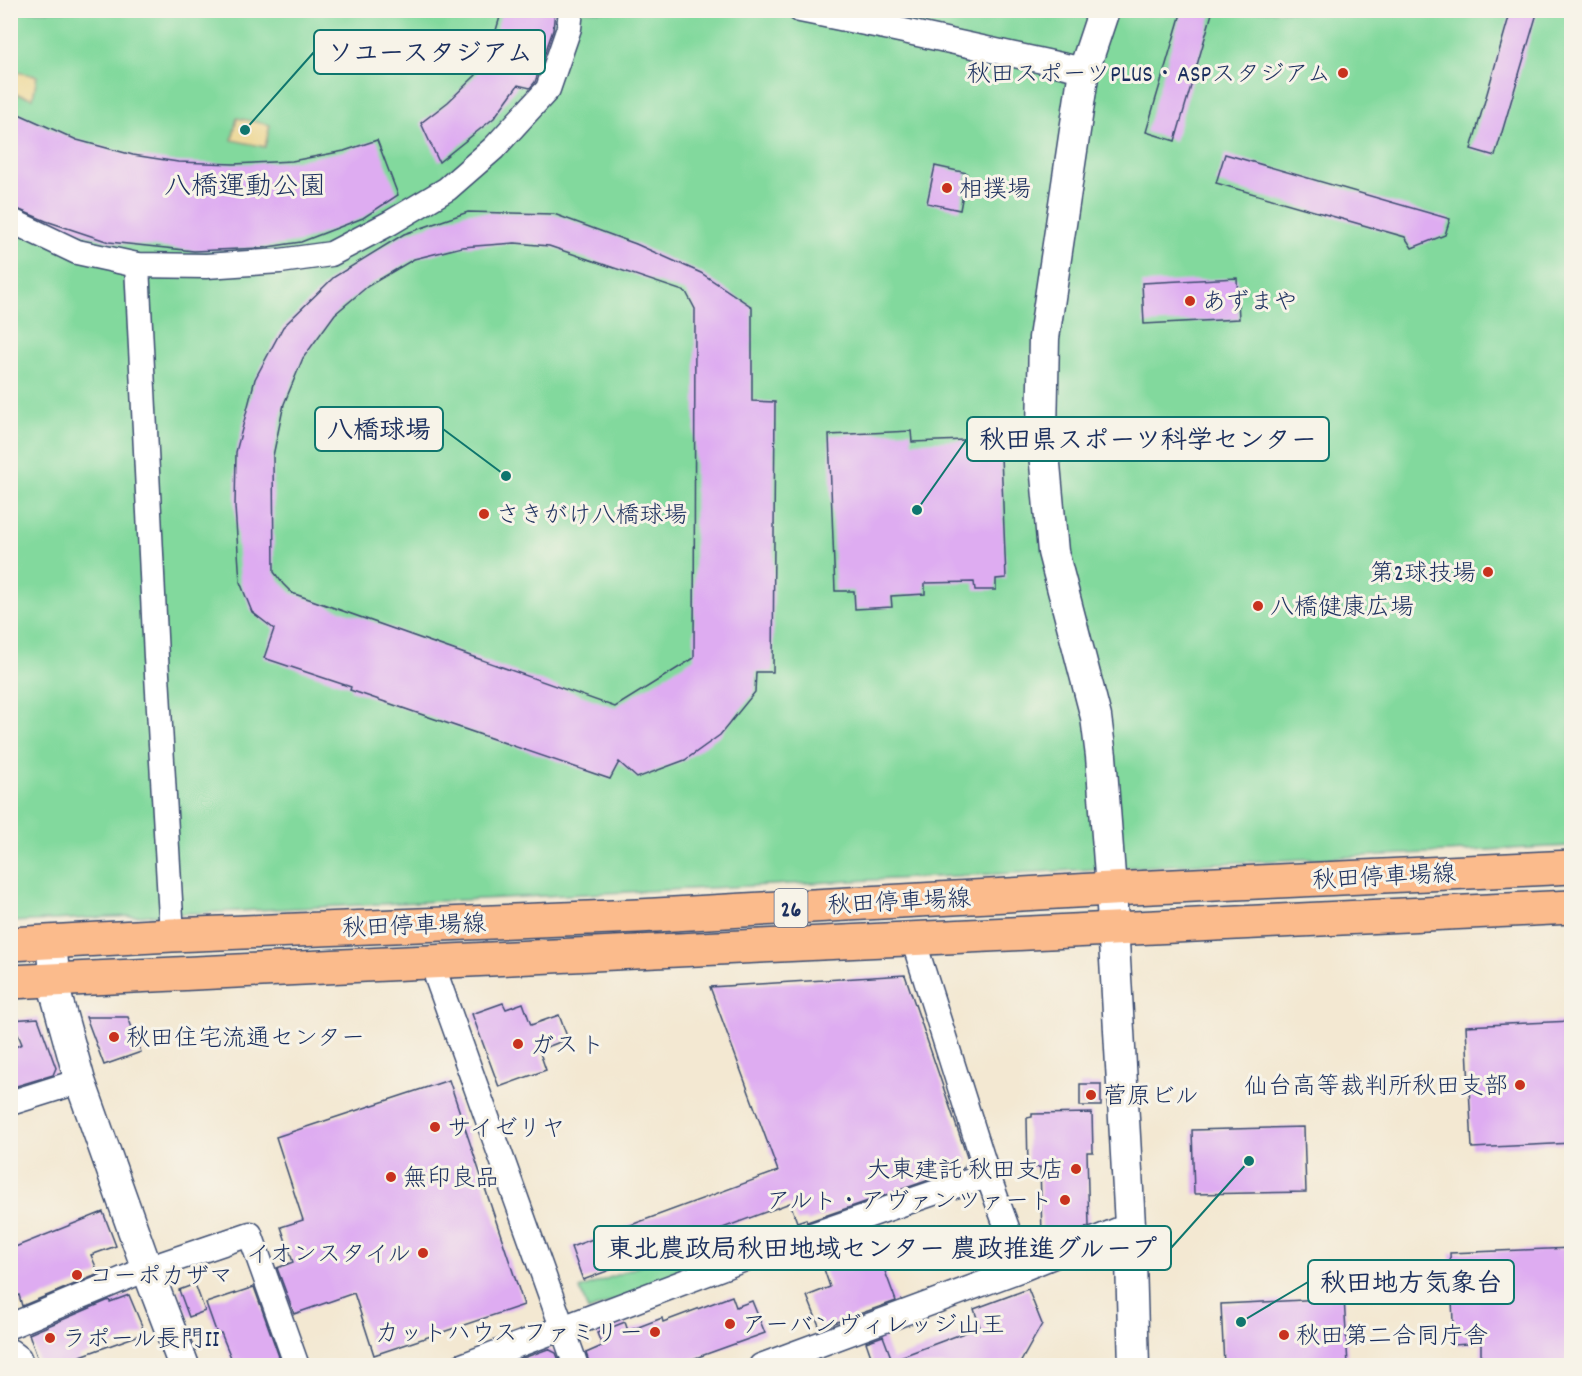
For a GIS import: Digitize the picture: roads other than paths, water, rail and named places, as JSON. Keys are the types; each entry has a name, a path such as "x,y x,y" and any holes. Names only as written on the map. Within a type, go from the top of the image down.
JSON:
{"main road":[{"name":"秋田停車場線","path":"10,944 638,916 1111,889 1572,867"},
{"name":"秋田停車場線","path":"10,982 1572,907"}],"street":[{"path":"10,220 77,252 137,265 206,266 280,261 331,254 447,189 494,148 548,89 569,28 571,10"},
{"path":"800,10 1084,70"},
{"path":"1104,10 1084,70 1044,338 1042,431 1053,552 1096,717 1111,889 1130,1225 1134,1365"},
{"path":"137,265 172,935"},
{"path":"913,939 988,1176 1022,1269"},
{"path":"51,942 57,995 80,1081 184,1365"},
{"path":"437,962 437,978 576,1365"},
{"path":"10,1103 80,1081"},
{"path":"462,1365 774,1248 988,1176"},
{"path":"761,1365 1022,1269 1130,1225"},
{"path":"10,1326 147,1269 250,1234 297,1365"},
{"path":"10,1351 19,1358 22,1365"}],"place":[{"name":"秋田スポーツPLUS・ASPスタジアム","path":"1343,73"},
{"name":"ソユースタジアム","path":"245,130"},
{"name":"相撲場","path":"947,188"},
{"name":"あずまや","path":"1190,301"},
{"name":"八橋球場","path":"506,476"},
{"name":"秋田県スポーツ科学センター","path":"917,510"},
{"name":"さきがけ八橋球場","path":"484,514"},
{"name":"第2球技場","path":"1488,572"},
{"name":"八橋健康広場","path":"1258,606"},
{"name":"秋田住宅流通センター","path":"114,1037"},
{"name":"ガスト","path":"518,1044"},
{"name":"仙台高等裁判所秋田支部","path":"1520,1085"},
{"name":"菅原ビル","path":"1091,1095"},
{"name":"サイゼリヤ","path":"435,1127"},
{"name":"東北農政局秋田地域センター 農政推進グループ","path":"1249,1161"},
{"name":"大東建託 秋田支店","path":"1076,1169"},
{"name":"無印良品","path":"391,1177"},
{"name":"アルト・アヴァンツァート","path":"1065,1200"},
{"name":"イオンスタイル","path":"423,1253"},
{"name":"コーポカザマ","path":"77,1275"},
{"name":"秋田地方気象台","path":"1241,1322"},
{"name":"アーバンヴィレッジ山王","path":"730,1324"},
{"name":"カットハウス ファミリー","path":"655,1332"},
{"name":"秋田第二合同庁舎","path":"1284,1335"},
{"name":"ラポール長門II","path":"50,1338"}],"district":[{"name":"八橋運動公園","path":"245,185"}]}
